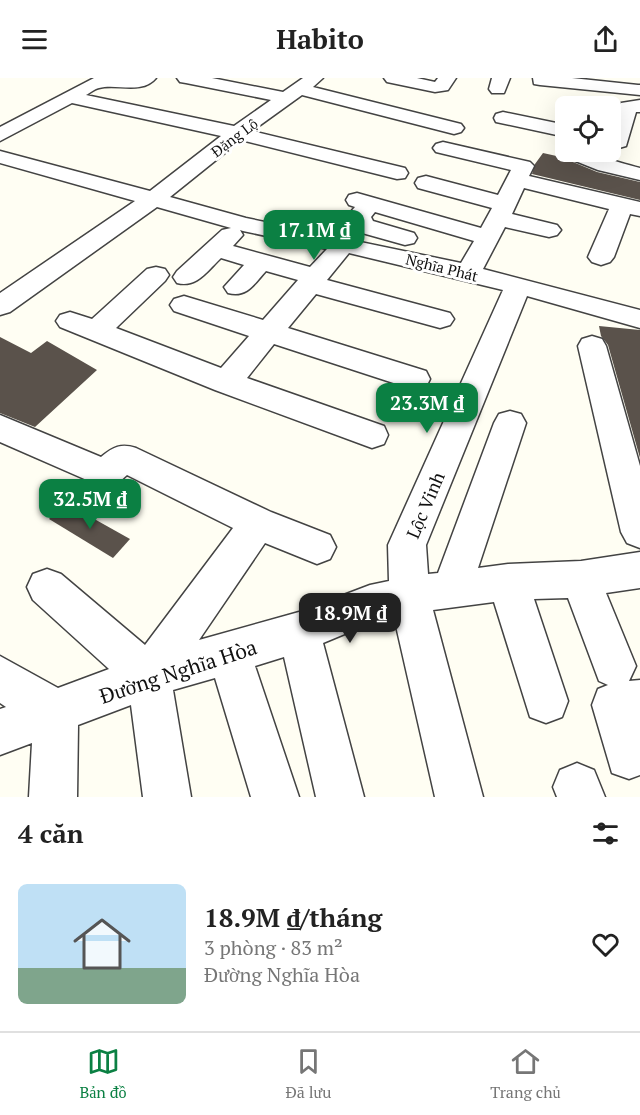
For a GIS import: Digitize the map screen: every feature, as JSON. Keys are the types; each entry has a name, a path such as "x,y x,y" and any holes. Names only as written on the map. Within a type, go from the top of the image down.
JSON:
{"street":[{"path":"0,135 95,83 109,81 125,83 147,78"},
{"path":"186,78 299,88 523,166 488,235"},
{"path":"393,78 435,87 442,86 447,78"},
{"path":"540,80 637,97"},
{"name":"Đặng Lộ","path":"0,306 155,198 299,88"},
{"path":"68,97 237,134 397,173"},
{"path":"621,98 637,97"},
{"path":"621,129 637,97"},
{"path":"503,118 555,129"},
{"path":"621,142 640,147"},
{"name":"Nghĩa Phát","path":"0,157 243,224 343,245 422,252 488,235 518,286 640,319"},
{"path":"595,162 640,174"},
{"path":"516,180 631,207 601,257"},
{"path":"426,183 452,208 488,235 524,247"},
{"path":"452,208 422,252 363,226 359,216 368,197 452,208 488,235 549,230"},
{"path":"186,277 243,224"},
{"path":"226,382 343,245"},
{"path":"216,249 440,319"},
{"path":"237,287 261,262"},
{"path":"156,275 83,326 226,382 372,435"},
{"path":"0,278 26,288"},
{"name":"Lộc Vinh","path":"459,797 409,595 407,545 518,286"},
{"path":"184,306 415,379"},
{"path":"592,346 640,532"},
{"path":"451,590 510,423"},
{"path":"0,428 105,474 124,459 317,547"},
{"path":"149,676 258,522"},
{"name":"Đường Nghĩa Hòa","path":"0,732 149,676 299,632 370,604 409,595 508,582 581,579 640,570"},
{"path":"581,579 614,666"},
{"path":"508,582 546,700"},
{"path":"47,587 149,676 167,797"},
{"path":"299,632 340,797"},
{"path":"229,653 275,797"},
{"path":"0,678 56,712 53,797"},
{"path":"629,756 614,705 640,702"}],"building":[{"path":"543,153 555,156 555,162 573,162 597,172 640,182 640,200 532,174 535,164"},
{"path":"599,326 640,330 640,458 608,345 601,336"},
{"path":"0,337 31,353 47,341 97,370 35,427 0,413"},
{"path":"64,502 130,539 113,558 49,519"}]}
